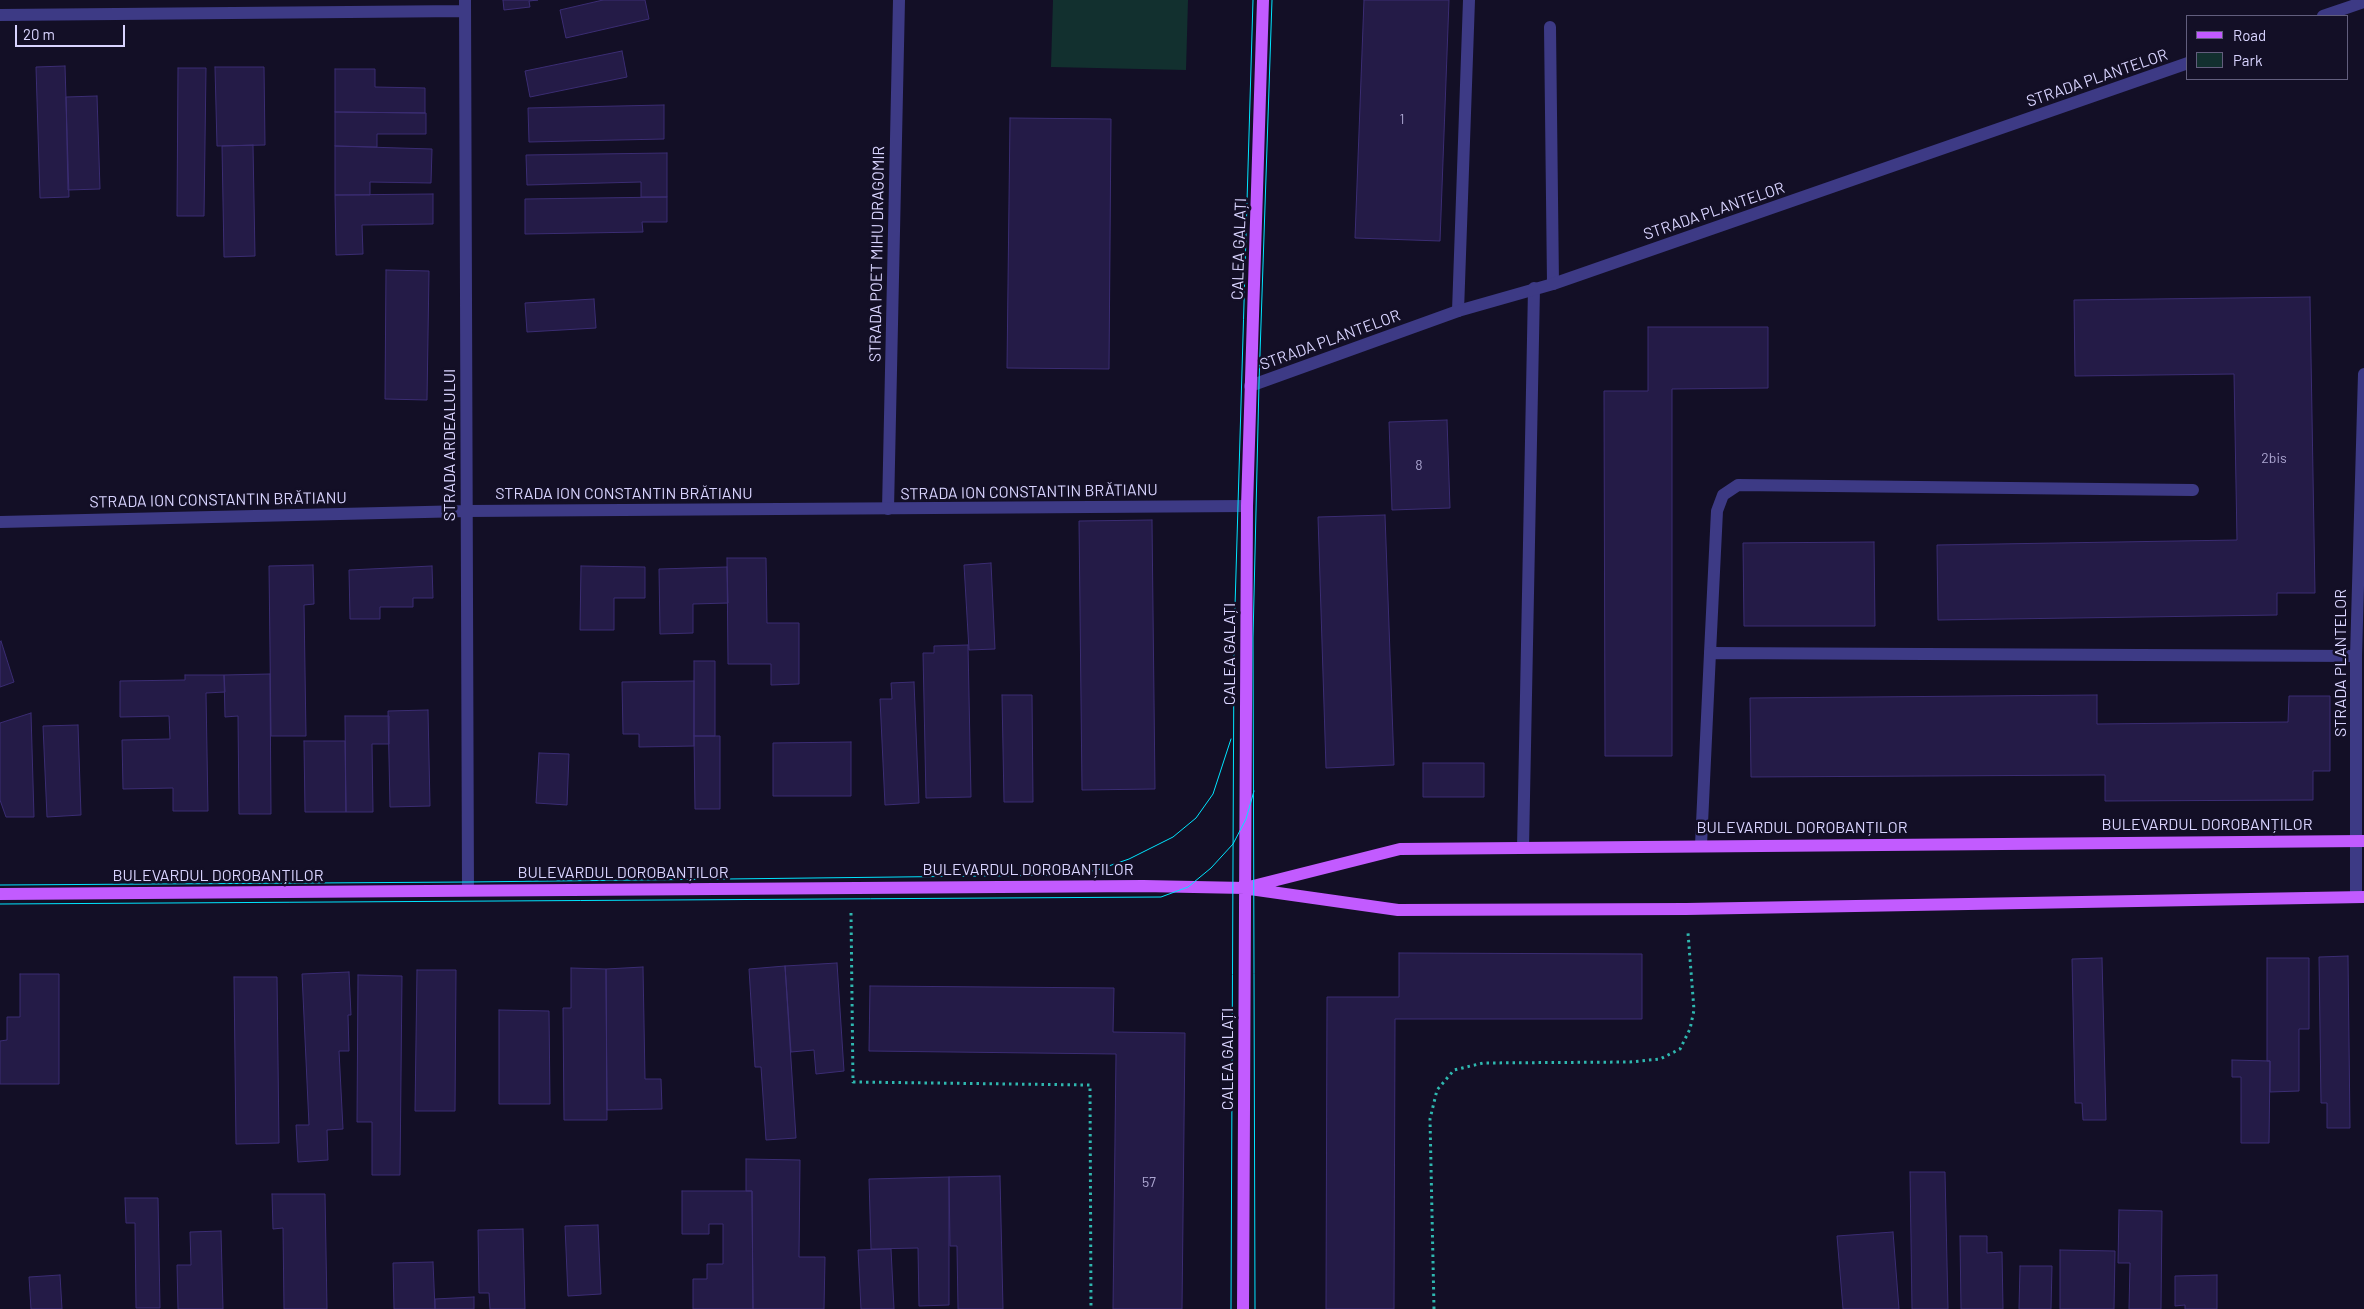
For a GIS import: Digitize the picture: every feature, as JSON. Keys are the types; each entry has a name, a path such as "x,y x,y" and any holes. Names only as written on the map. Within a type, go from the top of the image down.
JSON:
{"main road":[{"name":"CALEA GALAȚI","path":"1243,1309 1248,506 1250,386 1263,0"},
{"name":"BULEVARDUL DOROBANȚILOR","path":"1245,888 1400,849 1702,844 2360,841"},
{"name":"BULEVARDUL DOROBANȚILOR","path":"0,894 1143,886 1245,888 1398,910 1686,909 2360,897"}],"street":[{"name":"STRADA POET MIHU DRAGOMIR","path":"888,509 899,0"},
{"path":"1458,311 1469,0"},
{"path":"2326,15 2364,2"},
{"path":"0,15 465,6"},
{"name":"STRADA ARDEALULUI","path":"465,6 468,890"},
{"path":"1550,27 1553,284"},
{"name":"STRADA PLANTELOR","path":"1250,386 1458,311 1553,284 2186,64"},
{"path":"1523,848 1534,288"},
{"name":"STRADA PLANTELOR","path":"2360,897 2356,656 2364,374"},
{"path":"1702,844 1717,511 1723,496 1738,485 2193,490"},
{"name":"STRADA ION CONSTANTIN BRĂTIANU","path":"0,522 467,511 1248,506"},
{"path":"1710,653 2356,656"}],"path":[{"path":"850,888 853,1082 1090,1085 1091,1309"},
{"path":"1434,1309 1430,1119 1437,1090 1454,1070 1483,1063 1630,1062 1660,1059 1680,1049 1690,1029 1694,1010 1686,909"}],"green space":[{"path":"1053,0 1188,0 1186,70 1051,67"}],"building":[{"path":"503,0 538,0 529,1 530,7 504,10"},
{"path":"603,0 645,0 649,19 566,38 560,10"},
{"path":"1364,0 1449,0 1440,241 1355,238"},
{"path":"622,51 627,77 530,97 525,71"},
{"path":"65,66 69,197 40,198 36,67"},
{"path":"215,67 264,67 265,145 217,146"},
{"path":"178,68 206,68 204,216 177,216"},
{"path":"335,69 375,69 375,87 425,88 425,113 335,112"},
{"path":"97,96 100,189 68,190 66,97"},
{"path":"664,105 664,139 529,142 528,108"},
{"path":"335,112 426,113 426,134 377,134 377,147 335,146"},
{"path":"1010,118 1111,119 1109,369 1007,368"},
{"path":"253,145 255,256 224,257 222,146"},
{"path":"335,146 432,149 431,183 370,182 370,195 335,195"},
{"path":"667,153 667,197 641,197 641,182 527,185 526,155"},
{"path":"433,194 433,224 362,225 363,254 336,255 335,195"},
{"path":"667,197 667,222 642,222 643,232 525,234 525,199"},
{"path":"386,270 429,271 427,400 385,399"},
{"path":"2310,297 2315,593 2277,593 2277,615 1938,620 1937,545 2237,540 2234,374 2075,376 2074,300"},
{"path":"594,299 596,328 527,332 525,303"},
{"path":"1648,327 1768,327 1768,388 1672,389 1672,756 1605,756 1604,391 1648,391"},
{"path":"1447,420 1450,508 1392,510 1389,422"},
{"path":"1385,515 1394,765 1326,768 1318,517"},
{"path":"1152,520 1155,789 1082,790 1079,521"},
{"path":"1874,542 1875,626 1744,626 1743,543"},
{"path":"727,558 766,558 767,623 799,623 799,684 771,685 771,664 728,664"},
{"path":"991,563 995,649 969,650 964,565"},
{"path":"313,565 314,604 304,605 306,736 271,736 269,566"},
{"path":"432,566 433,598 413,598 413,607 380,607 380,619 350,619 349,570"},
{"path":"581,566 645,567 645,598 614,598 614,630 580,630"},
{"path":"727,567 728,603 693,604 693,633 660,634 659,569"},
{"path":"0,642 14,682 0,687"},
{"path":"968,645 971,797 926,798 923,653 934,653 934,646"},
{"path":"694,661 715,661 715,736 694,736"},
{"path":"270,674 271,814 239,814 238,716 225,717 224,675"},
{"path":"185,675 224,675 225,692 206,693 208,811 173,811 173,788 123,789 122,740 170,739 169,716 120,717 120,681 185,680"},
{"path":"694,681 694,746 639,747 639,734 623,734 622,682"},
{"path":"914,682 919,803 885,805 880,699 892,699 891,683"},
{"path":"1002,695 1032,695 1033,802 1004,802"},
{"path":"2097,695 2097,724 2288,722 2289,696 2330,696 2330,771 2313,771 2313,800 2105,801 2105,775 1751,777 1750,698"},
{"path":"428,710 430,806 390,807 388,711"},
{"path":"31,713 34,817 6,817 0,800 0,723"},
{"path":"345,716 389,716 389,744 372,744 373,812 346,812"},
{"path":"78,725 81,815 47,817 43,726"},
{"path":"694,736 720,736 720,809 695,809"},
{"path":"304,741 345,741 346,812 305,812"},
{"path":"851,742 851,796 773,796 773,743"},
{"path":"539,753 569,754 567,805 536,803"},
{"path":"1423,763 1484,763 1484,797 1423,797"},
{"path":"1399,953 1642,954 1642,1019 1395,1019 1394,1309 1326,1309 1327,997 1399,997"},
{"path":"2348,956 2350,1128 2327,1128 2327,1103 2321,1103 2319,957"},
{"path":"2102,958 2106,1120 2083,1120 2082,1103 2075,1103 2072,959"},
{"path":"2267,958 2309,958 2309,1029 2299,1029 2299,1091 2270,1092 2270,1061 2267,1061"},
{"path":"837,963 844,1071 816,1074 814,1050 791,1052 785,966"},
{"path":"785,966 796,1138 766,1140 761,1067 755,1067 749,969"},
{"path":"643,967 645,1079 661,1079 662,1109 607,1110 606,969"},
{"path":"571,968 606,969 607,1120 564,1120 563,1008 571,1008"},
{"path":"417,970 456,970 455,1111 415,1111"},
{"path":"349,972 351,1015 348,1015 349,1051 339,1051 343,1129 327,1130 328,1160 298,1162 296,1125 309,1125 302,974"},
{"path":"20,974 59,974 59,1084 0,1084 0,1041 7,1040 7,1017 20,1017"},
{"path":"358,975 402,976 400,1175 372,1175 372,1122 357,1122"},
{"path":"234,977 277,977 279,1143 236,1144"},
{"path":"870,986 1114,988 1113,1032 1185,1033 1182,1309 1113,1309 1116,1054 869,1051"},
{"path":"499,1010 549,1011 550,1104 499,1104"},
{"path":"2232,1060 2270,1061 2269,1143 2241,1143 2241,1077 2232,1077"},
{"path":"746,1159 800,1160 799,1257 825,1257 824,1309 753,1309 752,1191 746,1191"},
{"path":"1910,1172 1945,1172 1948,1309 1912,1309"},
{"path":"1000,1176 1003,1309 958,1309 957,1246 950,1246 949,1177"},
{"path":"949,1177 949,1305 919,1306 918,1248 871,1249 869,1179"},
{"path":"682,1191 752,1191 753,1309 693,1309 693,1279 707,1279 707,1264 723,1264 723,1224 709,1224 709,1234 682,1234"},
{"path":"272,1194 325,1194 327,1309 284,1309 283,1228 273,1229"},
{"path":"125,1198 158,1198 160,1308 136,1308 135,1223 126,1223"},
{"path":"2119,1210 2162,1211 2161,1309 2129,1309 2130,1263 2118,1263"},
{"path":"598,1225 601,1294 568,1296 565,1226"},
{"path":"523,1229 525,1309 490,1309 489,1293 479,1293 478,1230"},
{"path":"221,1231 223,1309 178,1309 177,1265 191,1265 190,1232"},
{"path":"1893,1232 1899,1309 1843,1309 1837,1236"},
{"path":"1960,1236 1987,1236 1987,1253 2002,1252 2003,1309 1961,1309"},
{"path":"891,1249 894,1309 861,1309 858,1250"},
{"path":"2060,1250 2115,1251 2114,1309 2060,1309"},
{"path":"433,1262 435,1309 394,1309 393,1263"},
{"path":"2020,1266 2052,1266 2051,1309 2019,1309"},
{"path":"60,1275 62,1309 31,1309 29,1277"},
{"path":"2217,1275 2217,1309 2185,1309 2185,1305 2175,1306 2175,1276"},
{"path":"474,1297 474,1309 435,1309 435,1299"}],"tram line":[{"path":"1231,1309 1234,640 1253,0"},
{"path":"1255,1309 1253,638 1259,383 1272,0"},
{"path":"0,885 1070,875 1097,870 1129,859 1173,837 1196,818 1213,794 1231,739"},
{"path":"0,904 1161,897 1188,887 1211,868 1233,844 1246,819 1254,791"}]}
